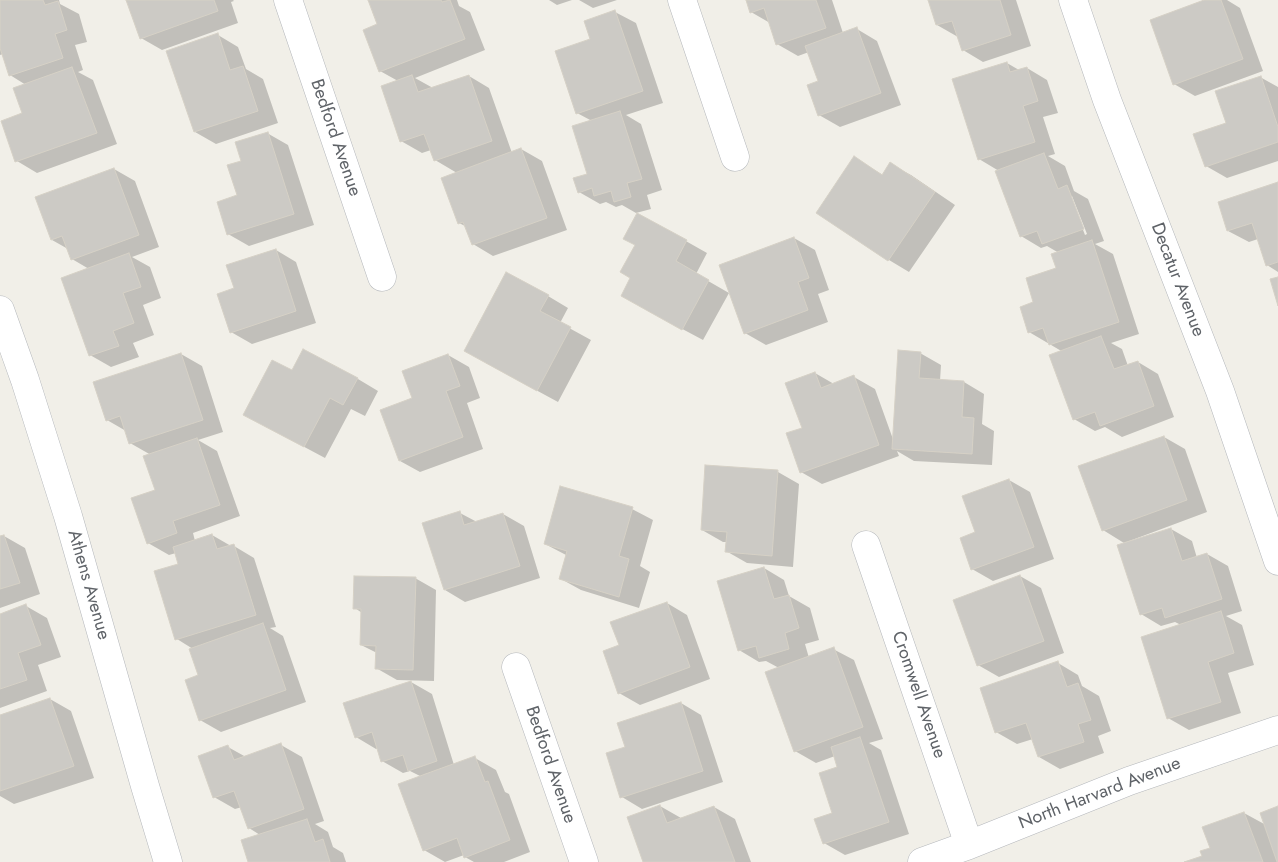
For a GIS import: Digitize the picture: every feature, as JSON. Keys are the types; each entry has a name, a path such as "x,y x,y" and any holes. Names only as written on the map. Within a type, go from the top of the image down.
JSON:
{"street":[{"name":"Bedford Avenue","path":"288,0 382,277"},
{"path":"682,0 735,157"},
{"name":"Decatur Avenue","path":"1073,0 1107,100 1220,391 1278,561"},
{"name":"Athens Avenue","path":"0,310 68,516 168,862"},
{"name":"Cromwell Avenue","path":"866,546 970,845"},
{"name":"Bedford Avenue","path":"516,667 584,862"},
{"name":"North Harvard Avenue","path":"922,862 970,845 1128,781 1278,730"}],"building":[{"path":"0,0 43,0 45,5 58,1 67,30 55,34 63,58 9,76 0,48"},
{"path":"126,0 214,0 218,11 140,39"},
{"path":"368,0 441,0 442,2 450,0 465,39 379,72 363,30 377,24"},
{"path":"746,0 816,0 826,28 776,45 764,8 750,13"},
{"path":"928,0 1000,0 1011,35 962,51 952,21 936,25"},
{"path":"1204,0 1221,0 1243,59 1173,85 1150,20"},
{"path":"615,10 643,91 576,114 555,51 590,39 584,21"},
{"path":"857,27 881,93 818,116 807,85 818,81 805,46"},
{"path":"218,33 230,70 243,66 258,111 194,132 166,51"},
{"path":"1007,62 1010,72 1027,67 1038,101 1023,106 1035,142 978,160 952,79"},
{"path":"72,67 97,133 15,162 1,121 22,113 13,88"},
{"path":"412,75 418,92 469,75 492,141 434,161 424,134 400,142 381,86"},
{"path":"1261,76 1278,127 1278,142 1205,167 1193,134 1226,123 1215,91"},
{"path":"620,111 642,179 627,183 631,197 614,202 611,191 594,196 592,188 578,193 573,178 587,174 572,126"},
{"path":"268,132 294,214 227,235 217,202 237,195 227,165 241,161 235,142"},
{"path":"521,148 547,218 472,245 463,222 458,224 441,178"},
{"path":"1044,153 1058,189 1067,185 1084,229 1042,244 1037,231 1020,237 995,171"},
{"path":"854,156 882,175 890,162 935,192 888,261 816,213"},
{"path":"114,168 139,235 71,260 62,236 51,240 35,197"},
{"path":"1278,182 1278,262 1266,266 1252,223 1227,231 1218,202"},
{"path":"637,213 687,240 676,261 709,280 682,330 621,296 630,278 620,272 635,245 623,239"},
{"path":"794,237 809,278 798,282 808,310 744,334 719,265"},
{"path":"1092,240 1119,322 1049,345 1043,328 1028,333 1020,307 1033,302 1026,278 1056,268 1051,254"},
{"path":"276,249 296,311 230,333 217,294 234,288 226,265"},
{"path":"129,253 141,287 123,293 134,323 113,331 119,346 89,356 61,278"},
{"path":"506,272 549,295 540,311 571,327 537,391 464,351"},
{"path":"1278,277 1278,306 1270,279"},
{"path":"1101,336 1114,369 1138,361 1154,406 1100,426 1095,412 1073,420 1049,355"},
{"path":"303,349 358,378 343,405 330,398 304,447 243,415 272,360 292,370"},
{"path":"898,350 921,352 919,378 964,381 962,417 974,418 972,454 892,449"},
{"path":"181,353 203,420 129,444 120,416 106,421 93,382"},
{"path":"448,354 460,386 446,391 463,437 399,461 380,410 412,398 402,371"},
{"path":"815,372 821,388 854,375 879,445 800,473 786,433 802,428 785,383"},
{"path":"1164,436 1187,500 1102,531 1078,466"},
{"path":"197,438 220,505 173,521 177,533 147,544 131,498 155,490 143,456"},
{"path":"705,465 778,470 772,556 725,552 727,532 701,530"},
{"path":"1009,479 1034,547 971,570 960,538 975,532 962,496"},
{"path":"560,486 633,507 619,556 629,559 619,597 559,579 567,551 544,544"},
{"path":"460,511 464,525 503,513 520,566 444,590 422,523"},
{"path":"1171,528 1182,561 1207,553 1222,599 1165,618 1162,608 1140,615 1117,545"},
{"path":"212,534 217,549 234,544 256,615 175,640 154,571 178,564 173,547"},
{"path":"4,535 20,583 0,589 0,536"},
{"path":"764,567 774,599 789,595 799,628 785,633 789,649 759,658 756,646 738,651 717,581"},
{"path":"1020,575 1044,641 977,666 953,600"},
{"path":"354,576 416,577 413,670 375,669 376,646 360,645 361,609 353,609"},
{"path":"667,602 690,667 618,694 603,651 619,645 610,622"},
{"path":"26,604 41,645 18,653 27,680 0,689 0,614"},
{"path":"1221,611 1234,653 1208,662 1221,702 1167,719 1141,637"},
{"path":"263,623 286,690 199,721 185,680 198,675 189,649"},
{"path":"834,647 863,727 794,752 765,672"},
{"path":"1058,661 1067,687 1078,683 1091,720 1078,724 1084,742 1038,757 1026,723 995,733 980,688"},
{"path":"411,681 437,761 408,771 403,755 381,762 372,732 355,738 343,703"},
{"path":"50,698 74,766 0,791 0,715"},
{"path":"681,702 703,771 620,798 606,753 625,747 617,723"},
{"path":"860,737 889,822 823,844 814,819 832,813 819,773 837,767 831,747"},
{"path":"281,743 304,809 248,829 234,791 213,798 198,756 228,745 234,760"},
{"path":"475,756 485,782 488,781 510,840 464,858 457,838 423,851 398,784"},
{"path":"660,805 667,823 714,806 735,862 643,862 627,817"},
{"path":"1278,806 1278,862 1277,862 1260,813"},
{"path":"1244,812 1263,862 1184,862 1202,856 1200,851 1210,848 1202,827"},
{"path":"307,819 315,842 323,839 330,862 248,862 241,840"}]}
